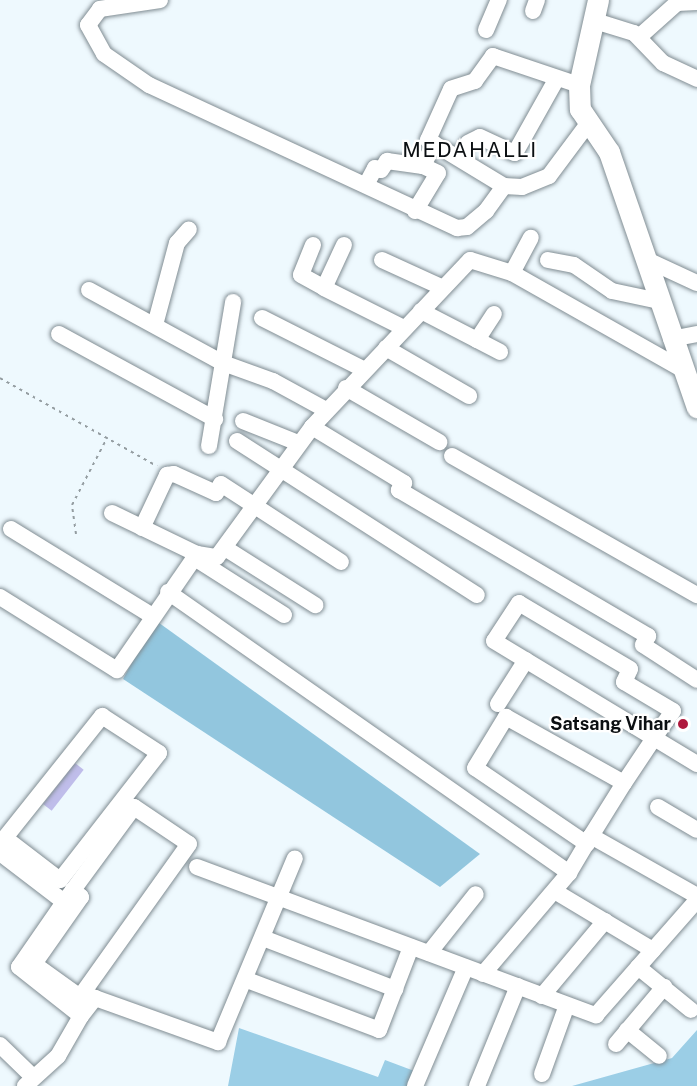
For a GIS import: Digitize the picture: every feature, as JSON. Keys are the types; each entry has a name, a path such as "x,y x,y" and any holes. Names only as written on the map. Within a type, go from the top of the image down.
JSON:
{"main road":[{"path":"598,0 579,86 587,124 609,153 671,339 695,396"}],"street":[{"path":"160,0 100,9 92,16 91,34 104,54 149,85 366,185 415,211 467,227 504,186"},
{"path":"486,30 499,0"},
{"path":"639,37 677,3 697,2"},
{"path":"595,21 639,37 663,63 697,79"},
{"path":"579,86 556,80 493,56 475,81 451,89 428,140 504,186 522,187 549,176 587,124"},
{"path":"459,158 468,142 480,137 515,153 556,80"},
{"path":"423,166 434,143"},
{"path":"366,185 375,168 381,170 387,161 423,166 438,173 415,211"},
{"path":"155,326 177,243 189,229"},
{"path":"512,273 531,238"},
{"path":"313,245 301,275 404,328"},
{"path":"324,288 344,245"},
{"path":"645,259 697,283"},
{"path":"382,260 441,287"},
{"path":"195,555 217,557 298,443 326,410 441,287 470,260 512,273 682,369"},
{"path":"548,260 574,265 612,291 659,301"},
{"path":"89,290 223,363 273,381 326,410"},
{"path":"209,446 233,302"},
{"path":"421,310 500,352"},
{"path":"477,340 494,314"},
{"path":"262,318 365,370"},
{"path":"59,334 215,419"},
{"path":"671,339 697,334"},
{"path":"386,348 469,396"},
{"path":"346,388 438,442"},
{"path":"243,422 298,443"},
{"path":"312,427 404,483 399,490 648,636 643,645 697,680"},
{"path":"237,441 477,595"},
{"path":"452,456 697,595"},
{"path":"142,528 167,475 216,493 221,484 341,562"},
{"path":"112,513 195,555 284,615"},
{"path":"11,529 151,615"},
{"path":"225,548 315,605"},
{"path":"0,597 117,670 151,615 195,555"},
{"path":"168,592 569,873"},
{"path":"483,974 556,892 624,783 654,738 673,711 624,682 630,669 519,603 494,641 526,660 654,738 697,764"},
{"path":"498,704 526,660"},
{"path":"102,716 159,753 60,880 2,845 102,716"},
{"path":"197,867 596,1016 697,898 589,840 475,768 506,717 624,783"},
{"path":"2,845 68,896 81,897 34,964 80,997 189,844 134,807 68,896 19,967 81,1016"},
{"path":"657,807 697,830"},
{"path":"0,1045 29,1081 58,1056 81,1016 95,998 218,1042 247,980 295,858"},
{"path":"556,892 653,950"},
{"path":"429,953 476,894"},
{"path":"542,996 604,921"},
{"path":"263,938 395,988"},
{"path":"247,980 379,1030 411,947"},
{"path":"416,1086 466,967"},
{"path":"638,967 691,1010"},
{"path":"477,1086 518,987"},
{"path":"616,1044 664,987"},
{"path":"542,1074 567,1005"},
{"path":"627,1030 659,1056"}],"path":[{"path":"0,378 107,438 167,475"},
{"path":"76,534 72,505 107,438"}],"shaded area":[{"path":"155,620 480,854 440,887 123,679"},
{"path":"75,763 84,770 52,811 43,804"},
{"path":"239,1028 378,1077 385,1060 425,1075 422,1086 228,1086"},
{"path":"697,1030 697,1086 572,1086 672,1058"}],"place":[{"name":"Satsang Vihar","path":"683,724"}],"district":[{"name":"MEDAHALLI","path":"470,150"}]}
